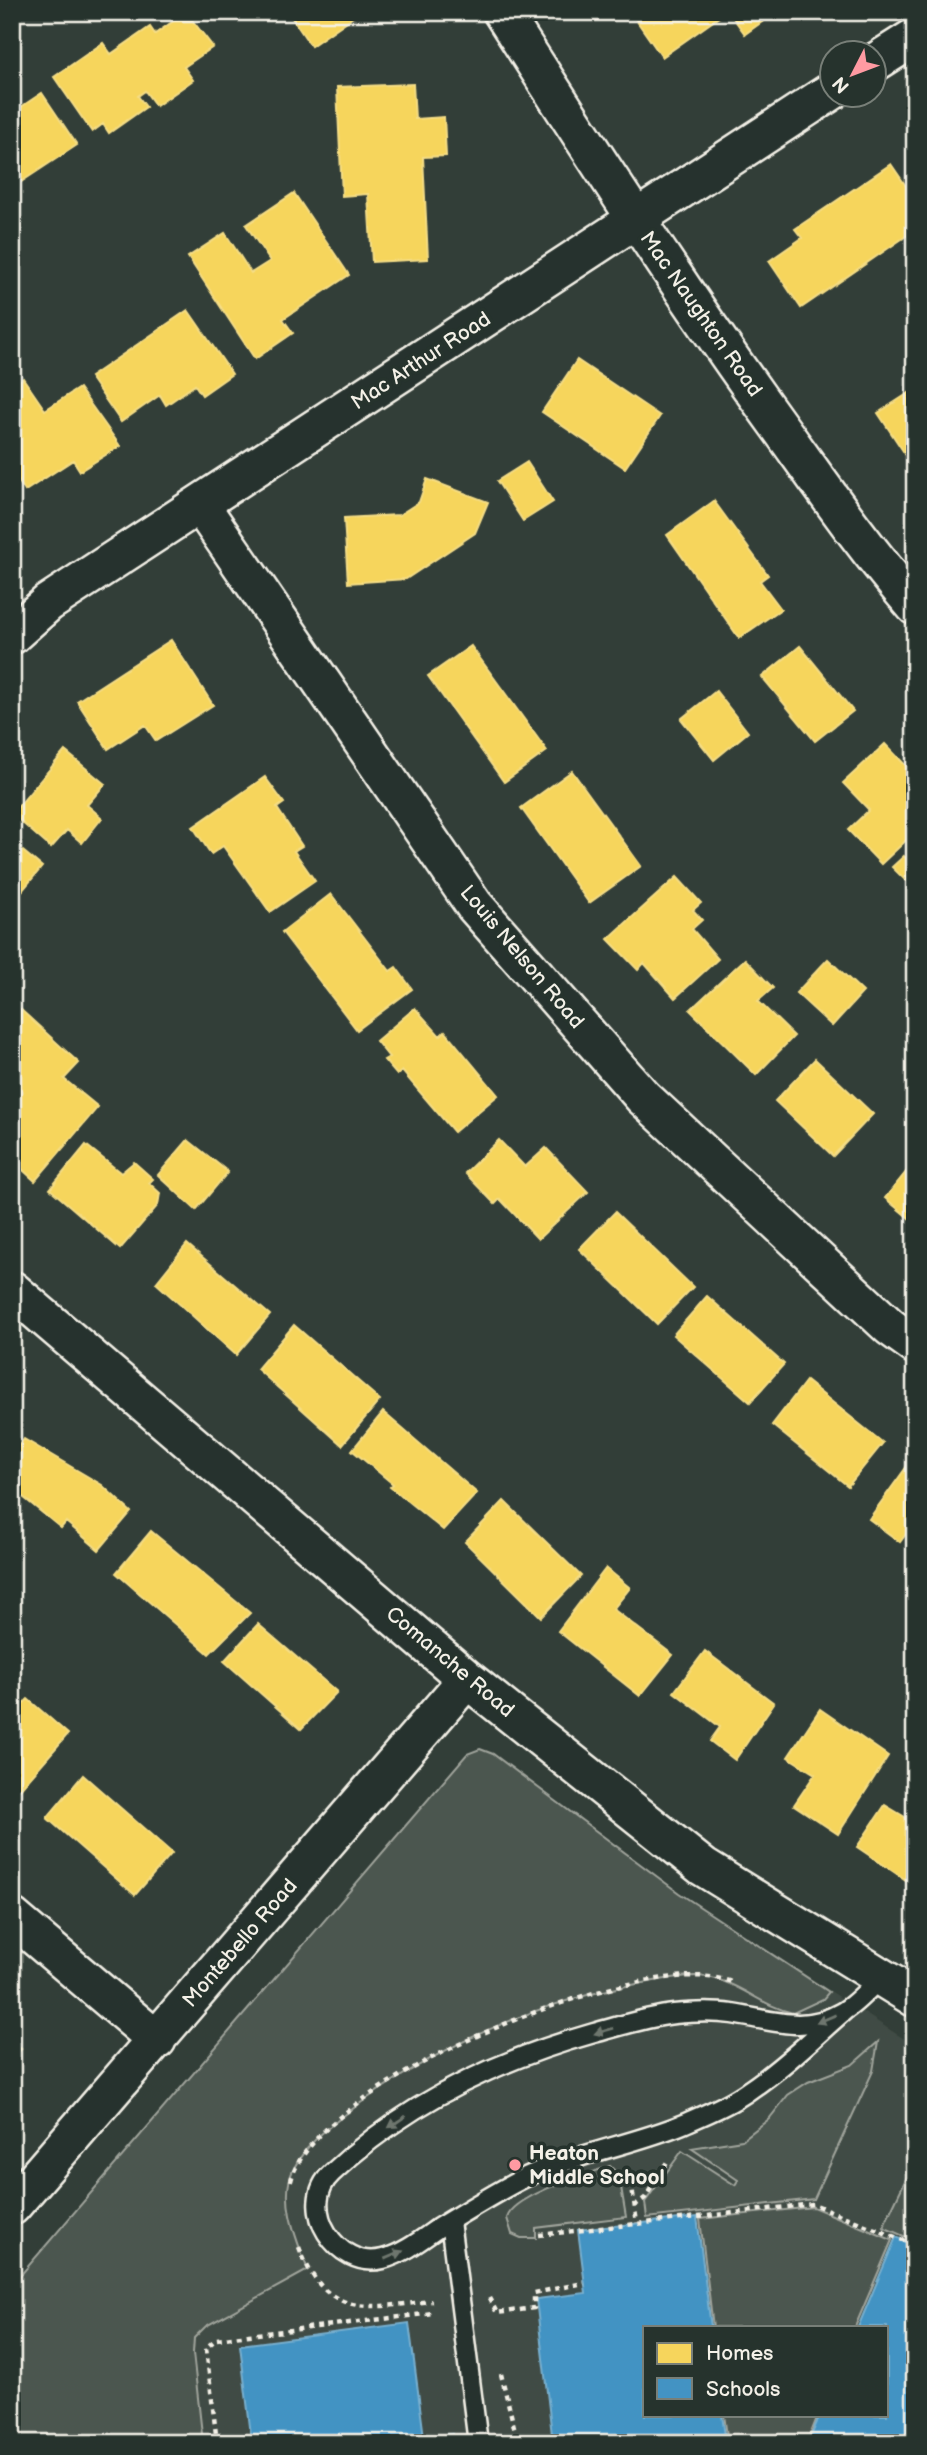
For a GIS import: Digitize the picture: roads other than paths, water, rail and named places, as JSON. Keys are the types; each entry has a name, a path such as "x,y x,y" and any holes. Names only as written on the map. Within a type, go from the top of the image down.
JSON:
{"street":[{"name":"Mac Naughton Road","path":"502,12 636,220 756,395 876,562 915,606"},
{"path":"888,54 915,37"},
{"name":"Mac Arthur Road","path":"12,635 48,603 201,506 818,100"},
{"name":"Louis Nelson Road","path":"201,506 474,905 643,1097 890,1327 915,1345"},
{"name":"Comanche Road","path":"12,1290 467,1679 703,1867 915,1998"},
{"name":"Montebello Road","path":"12,2206 467,1679"},
{"path":"12,1917 157,2040"}],"lane":[{"path":"844,2011 812,2025 793,2026 719,2013 672,2014 573,2039 505,2061 455,2085 378,2134 326,2178 318,2198 319,2219 341,2250 359,2260 382,2260 405,2250 527,2177 623,2142 680,2125 752,2089 844,2011 880,1978"},
{"path":"450,2221 478,2443"}],"place":[{"name":"Heaton Middle School","path":"515,2165"}]}
